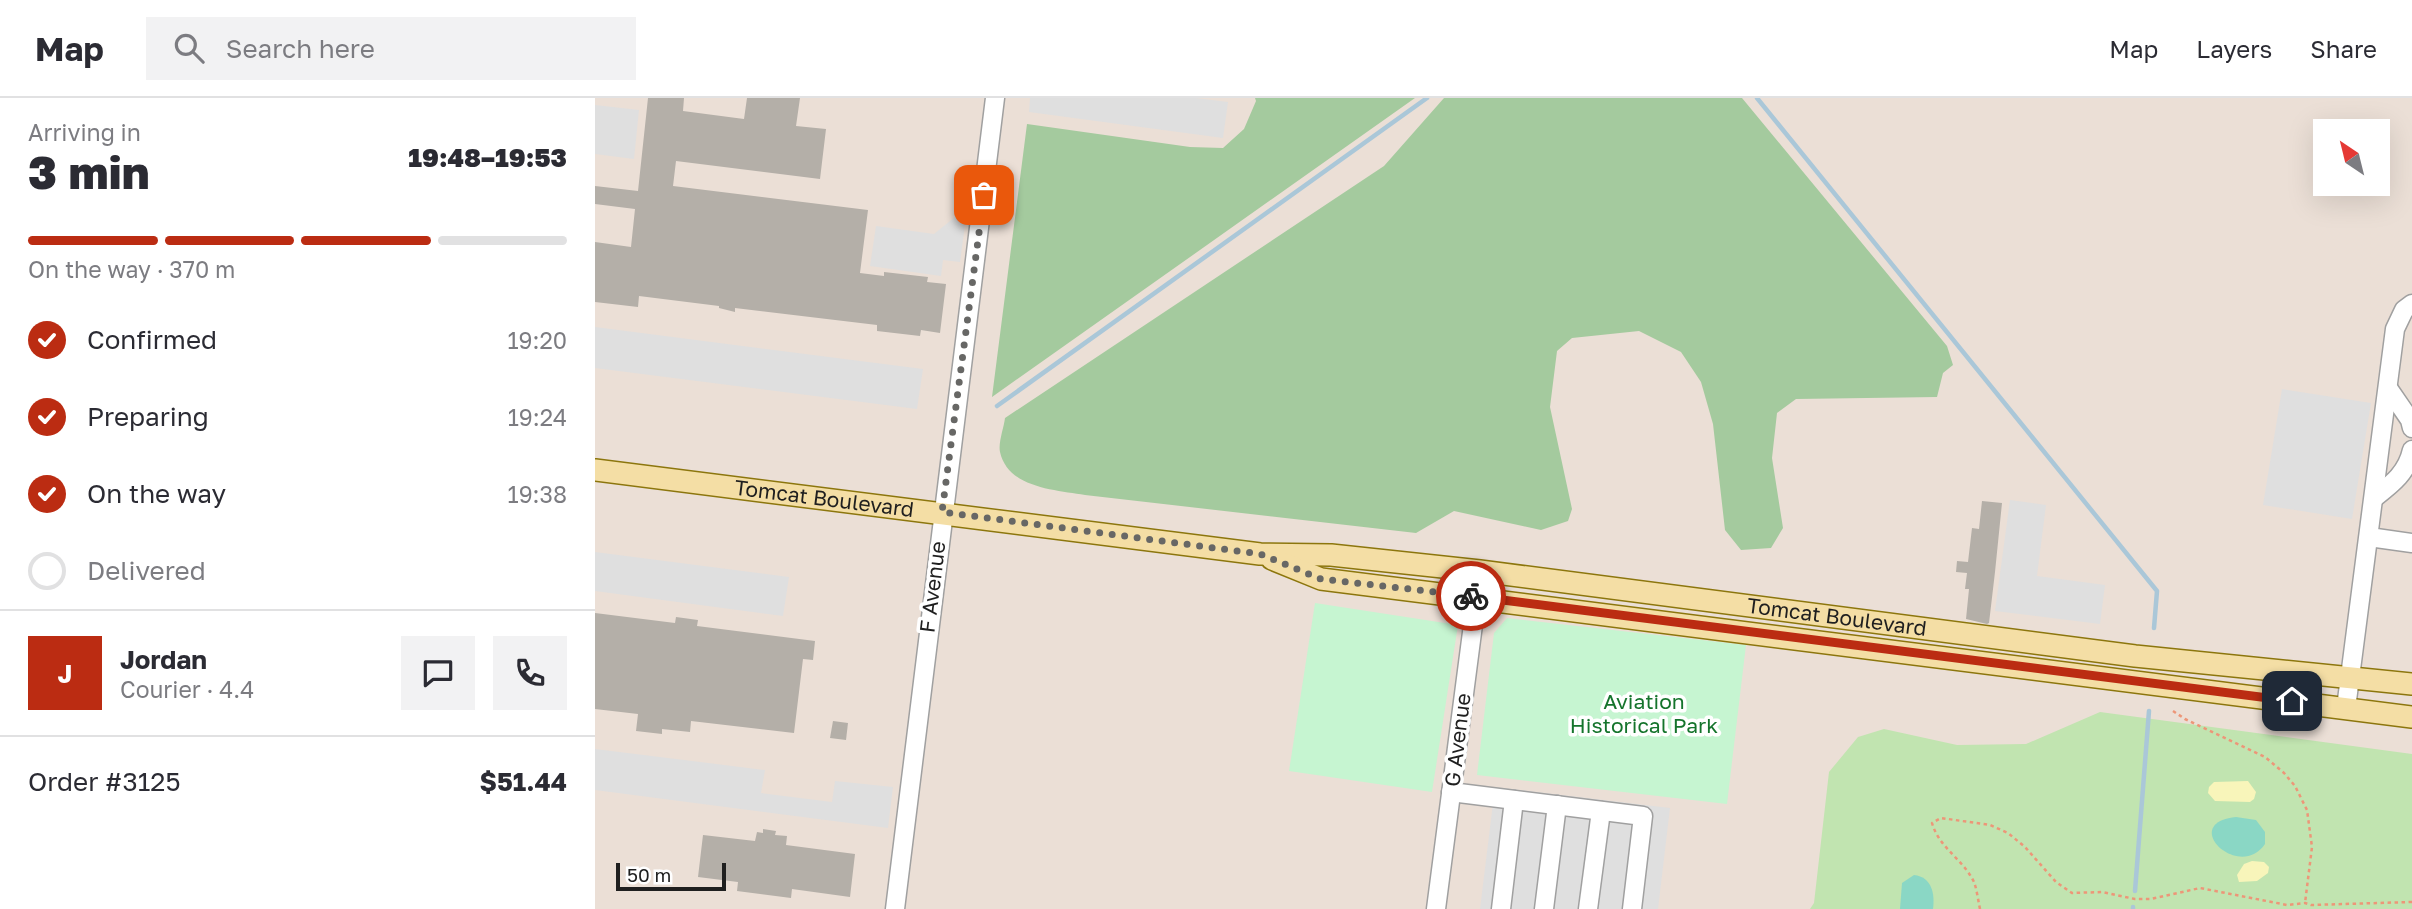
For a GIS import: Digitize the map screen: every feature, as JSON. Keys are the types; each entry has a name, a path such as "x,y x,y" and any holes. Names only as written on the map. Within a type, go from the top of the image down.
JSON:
{"main road":[{"name":"Tomcat Boulevard","path":"595,470 1260,554 1331,555 1480,571 2116,653 2412,684"},
{"name":"Tomcat Boulevard","path":"1260,554 1321,579 2412,717"}],"street":[{"name":"F Avenue","path":"895,909 995,98"},
{"path":"2346,708 2395,329 2404,310 2412,304"},
{"path":"2388,388 2410,420 2412,428"},
{"path":"2374,498 2398,479 2407,466 2412,450"},
{"path":"2369,537 2412,543"},
{"name":"G Avenue","path":"1436,909 1480,571"},
{"path":"1451,792 1643,816 1632,909"},
{"path":"1501,909 1514,800"},
{"path":"1544,909 1557,805"},
{"path":"1588,909 1601,811"}],"path":[{"path":"2173,711 2265,757 2295,786 2307,810 2312,847 2305,903"},
{"path":"1980,909 1974,883 1964,867 1936,836 1932,823 1941,818 1990,825 2008,833 2025,847 2056,882 2072,893 2102,892 2135,899 2151,899 2200,888 2287,905 2412,902"}],"shaded area":[{"path":"595,98 2412,98 2412,909 595,909"},
{"path":"1030,98 1196,98 1228,102 1223,138 1029,112"},
{"path":"595,105 639,110 634,159 595,154"},
{"path":"961,172 972,173 960,262 943,260 941,276 870,266 876,226 934,234 955,217"},
{"path":"595,327 923,369 917,409 595,368"},
{"path":"2282,389 2371,403 2352,519 2263,505"},
{"path":"2010,500 2046,505 2037,576 2105,585 2100,624 1995,611"},
{"path":"595,552 789,577 783,616 595,591"},
{"path":"595,749 765,770 761,793 832,802 835,781 893,787 888,828 595,790"},
{"path":"1495,787 1670,808 1658,909 1480,909"}],"green space":[{"path":"1255,98 1415,98 992,397 1027,124 1190,147 1223,148 1244,129"},
{"path":"1444,98 1742,98 1947,346 1953,365 1943,373 1937,397 1796,399 1777,413 1772,458 1783,528 1771,548 1741,550 1725,530 1713,424 1701,382 1681,352 1639,331 1572,338 1557,351 1550,407 1572,509 1568,521 1541,530 1454,511 1416,533 1085,495 1047,489 1012,473 1000,452 1005,418 1384,166"},
{"path":"1315,603 1458,625 1432,792 1289,771"},
{"name":"Aviation Historical Park","path":"1507,618 1746,645 1727,804 1477,775 1494,633"},
{"path":"2100,712 2412,754 2412,909 1810,909 1814,903 1829,772 1858,737 1884,729 1957,745 2026,744"},
{"path":"2236,817 2256,820 2265,832 2265,844 2254,854 2241,857 2229,854 2219,847 2213,838 2212,829 2220,821"},
{"path":"1914,875 1925,879 1931,887 1933,909 1900,909 1902,883"}],"sand":[{"path":"2248,781 2256,792 2250,802 2215,801 2208,793 2214,782"},
{"path":"2252,861 2264,862 2269,867 2268,873 2257,881 2239,882 2237,875 2244,864"}],"building":[{"path":"648,98 684,98 683,111 744,119 747,98 800,98 796,126 826,129 820,179 676,161 673,186 868,210 860,273 884,276 884,272 928,277 927,282 946,284 940,333 921,330 920,336 877,331 877,325 735,308 735,312 719,306 639,296 638,307 595,302 595,242 631,247 635,209 595,204 595,186 638,191"},
{"path":"1982,501 2002,503 1987,624 1966,619 1969,589 1965,589 1967,573 1956,572 1957,561 1968,562 1972,528 1979,529"},
{"path":"595,613 675,623 676,617 698,620 697,626 815,641 813,660 803,659 794,733 691,721 690,732 662,729 662,734 636,731 638,714 595,709"},
{"path":"833,721 848,723 846,740 830,738"},
{"path":"763,829 776,831 775,835 787,836 786,845 855,854 850,897 792,889 791,898 737,891 738,882 698,877 703,835 755,841 757,832 763,833"}],"waterway":[{"path":"997,406 1427,98"},
{"path":"1757,98 2157,591 2154,628"},
{"path":"2135,891 2149,711"}],"way so far":[{"path":"984,195 942,512 1260,554 1321,579 1471,596"}],"route":[{"path":"1471,596 2292,701"}]}
